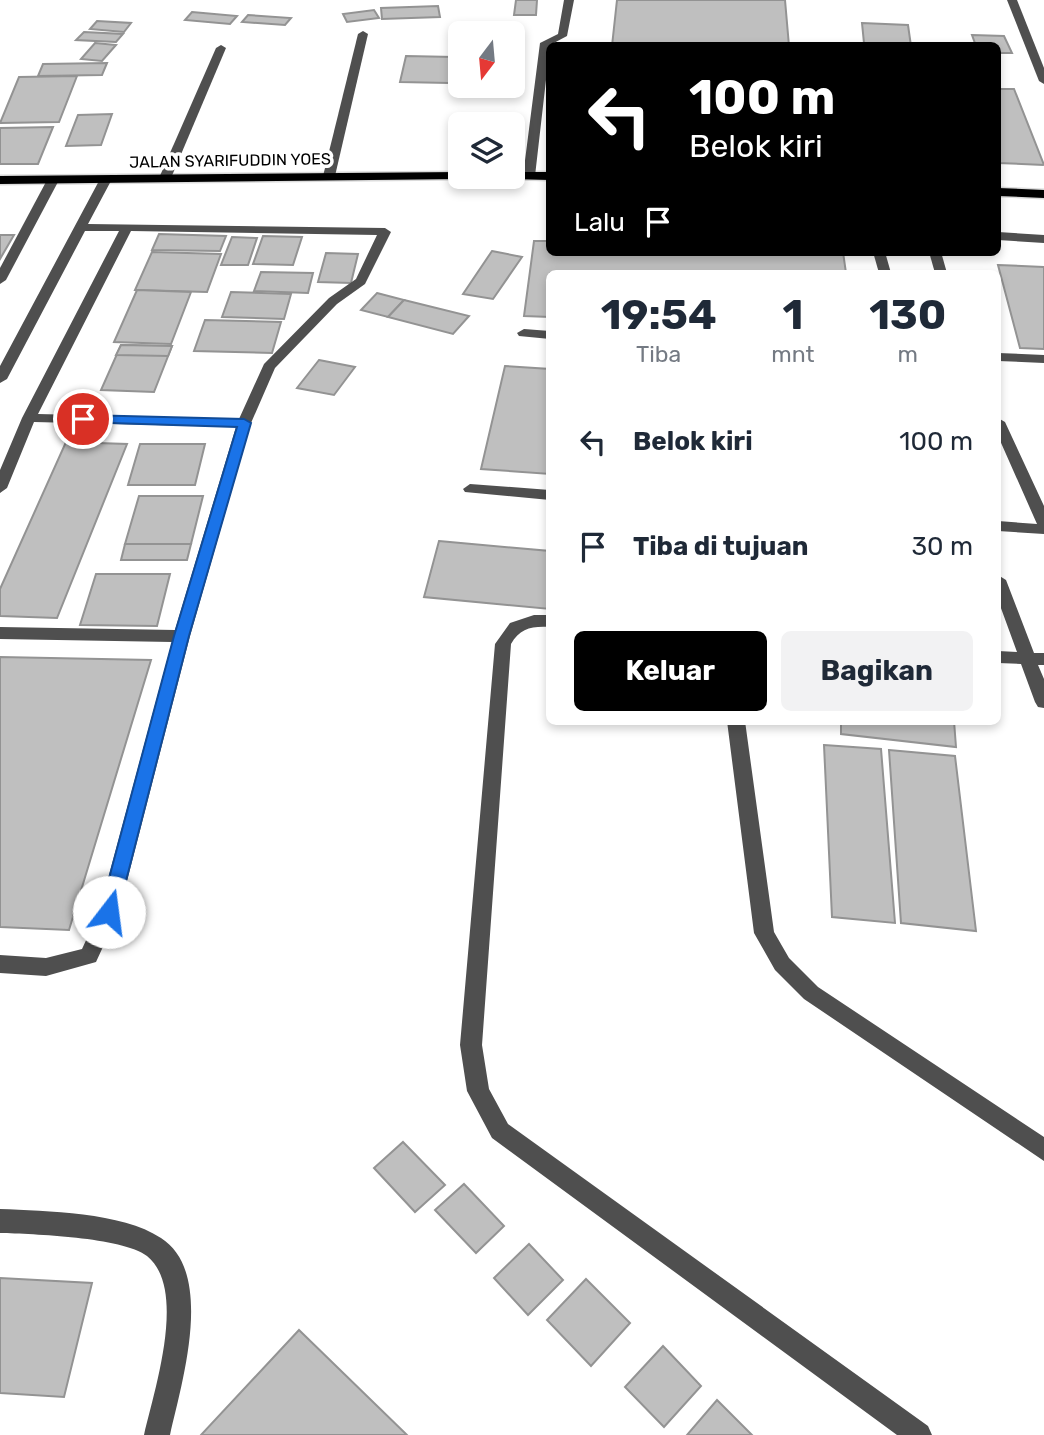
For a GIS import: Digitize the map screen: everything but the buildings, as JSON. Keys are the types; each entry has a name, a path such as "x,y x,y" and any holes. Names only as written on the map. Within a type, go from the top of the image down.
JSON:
{"highway":[{"name":"JALAN SYARIFUDDIN YOES","path":"0,180 448,176"},
{"path":"525,176 546,176"},
{"path":"1001,192 1044,194"}],"street":[{"path":"562,36 569,0"},
{"path":"1012,0 1044,81"},
{"path":"329,176 363,34"},
{"path":"562,36 571,42"},
{"path":"547,42 562,36"},
{"path":"529,176 546,43"},
{"path":"165,178 221,48"},
{"path":"0,380 106,178"},
{"path":"0,280 53,180"},
{"path":"0,964 46,967 89,956 109,912 182,636 244,423 268,367 333,301 361,281 385,232 79,227"},
{"path":"0,488 29,418 127,228"},
{"path":"1001,236 1044,239"},
{"path":"524,333 546,335"},
{"path":"0,345 18,345"},
{"path":"1001,357 1044,359"},
{"path":"29,418 244,423"},
{"path":"1001,429 1044,522"},
{"path":"470,489 546,495"},
{"path":"1001,526 1044,530"},
{"path":"1001,588 1044,702"},
{"path":"546,621 519,623 508,630 503,644 471,1045 478,1091 500,1131 919,1435"},
{"path":"0,633 182,636"},
{"path":"1001,657 1044,659"},
{"path":"737,725 764,933 782,964 811,993 1044,1150"},
{"path":"0,1221 119,1233 155,1247 173,1272 178,1304 177,1338 157,1435"}],"route":[{"path":"83,419 244,423 182,636 109,912"}]}
